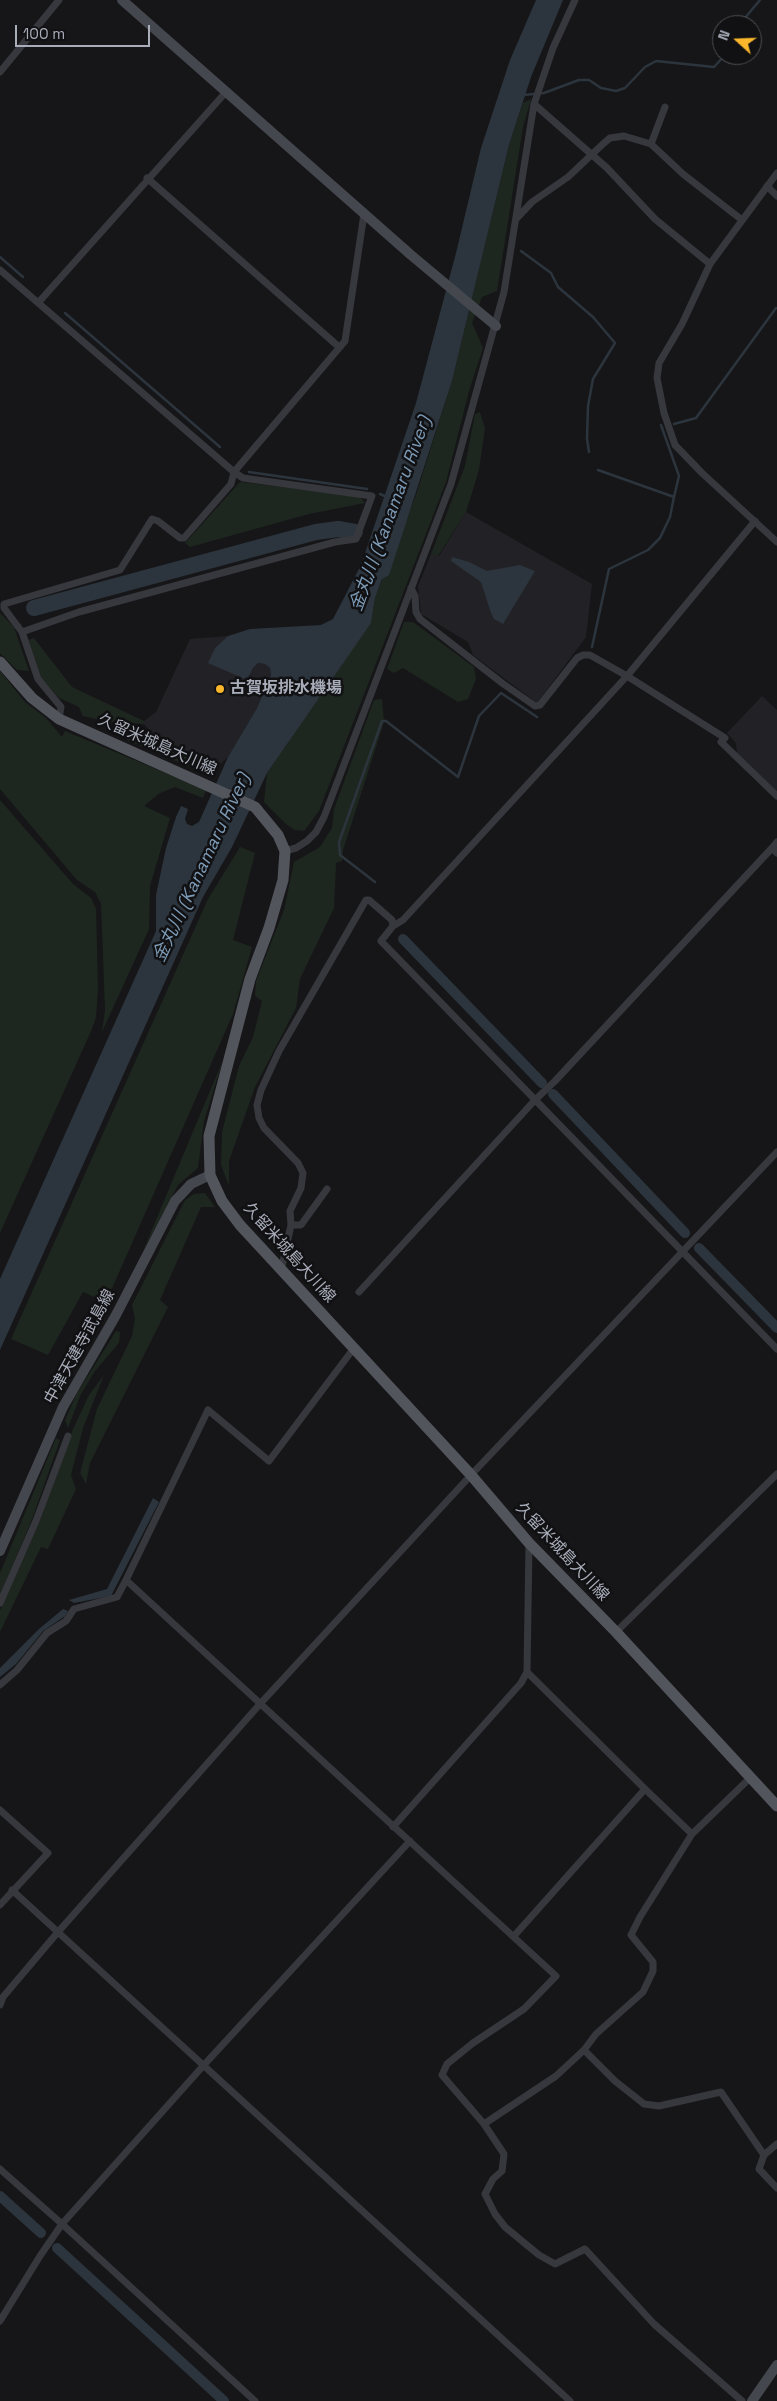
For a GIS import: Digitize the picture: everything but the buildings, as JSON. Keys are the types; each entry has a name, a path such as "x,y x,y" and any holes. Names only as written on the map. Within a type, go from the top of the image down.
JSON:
{"main road":[{"name":"久留米城島大川線","path":"0,662 32,698 59,718 202,782 255,808 278,835 285,851 283,880 269,928 250,980 209,1136 210,1175 222,1201 240,1226 471,1475 529,1542 616,1632 777,1806"}],"street":[{"path":"2,67 59,0"},
{"path":"122,0 411,255 496,326"},
{"path":"285,851 296,848 307,841 316,832 324,818 451,484 474,395 496,326 516,220 535,101 554,48 575,0"},
{"path":"38,302 226,92"},
{"path":"535,101 593,155 655,219 710,264"},
{"path":"651,144 665,107"},
{"path":"516,220 532,202 568,177 610,138 624,136 651,144 683,174 742,220"},
{"path":"777,174 710,264 682,324 661,358 657,378 664,413 675,445 702,473 777,542"},
{"path":"147,178 339,347"},
{"path":"767,186 777,196"},
{"path":"59,718 61,708 38,679 22,632 4,608 4,604 120,570 152,520 158,521 180,538 184,538 231,484 234,472 345,341 364,214"},
{"path":"0,270 243,478 372,496 356,539 335,542 79,612 22,632"},
{"path":"754,521 627,676 403,920 393,926 381,942 777,1349"},
{"path":"410,588 415,596 416,612 420,619 502,683 535,706 540,705 577,658 583,655 600,660 725,738 721,742 777,796"},
{"path":"359,1292 535,1100 775,848"},
{"path":"281,1271 291,1225 290,1211 301,1188 303,1173 298,1162 264,1128 259,1118 257,1105 261,1090 279,1051 366,900 369,900 392,920 393,926"},
{"path":"0,2005 3,1996 58,1932 260,1704 471,1475 777,1152"},
{"name":"中津天建寺武島線","path":"0,1551 63,1407 116,1315 175,1201 190,1184 210,1175"},
{"path":"291,1225 301,1225 327,1189"},
{"path":"0,1685 17,1670 47,1633 66,1621 74,1610 117,1598 208,1410 269,1461 354,1348"},
{"path":"0,1603 36,1521 68,1436"},
{"path":"616,1632 777,1474"},
{"path":"393,1827 521,1683 527,1672 529,1542"},
{"path":"126,1580 556,1976 524,2009 480,2038 447,2064 442,2075 484,2124 504,2154 502,2171 493,2180 485,2194 495,2214 505,2227 539,2255 556,2264 585,2248 654,2324 742,2401"},
{"path":"527,1672 692,1834"},
{"path":"484,2124 556,2076 584,2050 596,2034 643,1992 652,1971 652,1962 631,1935 692,1834 750,1778"},
{"path":"514,1936 645,1789"},
{"path":"0,1810 48,1853 0,1905"},
{"path":"0,2321 62,2224 203,2066 410,1841"},
{"path":"12,1890 570,2401"},
{"path":"584,2050 615,2081 644,2104 659,2106 721,2092 764,2154"},
{"path":"777,2144 764,2154 760,2169 777,2188"},
{"path":"0,2169 254,2401"},
{"path":"752,2401 777,2365"}],"shaded area":[{"path":"531,99 523,127 497,291 482,297 472,323 483,348 469,391 446,482 319,811 304,831 295,830 286,824 264,802 267,773 371,622 375,598 416,495 452,381 509,145 523,103"},
{"path":"480,412 485,428 479,470 466,512 438,556 431,554 465,466 475,414"},
{"path":"240,482 359,496 365,503 309,514 190,547 185,543"},
{"path":"466,512 592,584 586,637 537,703 473,655 468,642 421,614 418,586 431,554 439,556"},
{"path":"0,613 14,627 29,671 17,670 0,653"},
{"path":"404,622 413,622 474,667 476,679 468,699 458,702 403,668 394,673 387,669"},
{"path":"228,636 215,648 247,680 258,663 265,664 270,668 271,675 257,708 228,757 217,767 150,731 144,724 144,721 156,712 190,639"},
{"path":"34,638 72,687 144,721 144,724 108,722 83,716 79,707 59,698 42,679 28,640"},
{"path":"0,671 25,702 46,718 62,737 65,731 206,790 203,798 175,787 160,793 144,806 170,818 150,886 149,929 102,1032 105,1010 101,904 95,892 77,880 0,789"},
{"path":"762,696 777,710 777,793 737,754 736,743 727,733"},
{"path":"382,699 384,722 343,850 342,861 336,863 334,908 300,979 296,1008 255,1087 229,1161 229,1186 221,1165 222,1132 239,1066 253,1037 262,1001 255,996 256,981 284,910 294,862 320,847 332,828 334,809 374,700"},
{"path":"118,731 150,731 217,767 211,776 127,740"},
{"path":"0,800 73,884 91,898 96,909 98,988 96,1017 92,1029 0,1233"},
{"path":"240,847 255,853 233,940 252,947 233,1014 106,1302 83,1292 48,1355 11,1339 208,899"},
{"path":"223,1060 204,1121 198,1168 178,1185 143,1251"},
{"path":"205,1193 215,1207 201,1207 160,1300 168,1307 90,1463 86,1484 80,1473 97,1409 132,1336 135,1319 132,1305 185,1200 194,1194"},
{"path":"116,1331 120,1332 119,1343 95,1371 81,1394 68,1428 65,1420 76,1395"},
{"path":"104,1375 83,1428 71,1475 76,1489 48,1549 41,1547 0,1632 0,1610 40,1521 73,1429 89,1395"},
{"path":"56,1438 60,1440 31,1522 0,1595 0,1573"}],"water":[{"name":"金丸川 (Kanamaru River)","path":"536,0 563,0 531,77 509,145 452,381 389,575 382,579 375,598 371,623 267,773 232,847 203,897 0,1350 0,1279 156,931 156,895 166,848 176,817 181,806 188,809 185,819 187,824 192,826 199,822 228,757 257,708 271,675 270,668 265,664 258,663 247,680 208,663 215,648 228,636 250,629 321,625 333,619 361,565 416,403 456,253 481,148 510,60"},
{"path":"452,557 469,562 487,571 520,565 535,571 503,624 494,619 481,582 451,561"},
{"path":"153,1498 159,1502 111,1596 74,1603 69,1600 107,1589"},
{"path":"63,1609 68,1611 65,1616 43,1631 16,1664 0,1677 0,1668 39,1629"}],"waterway":[{"path":"747,15 760,0"},
{"path":"524,95 544,93 579,80 589,80 601,88 616,91 625,88 645,67 656,61 714,67 716,65"},
{"path":"521,251 551,273 558,287 593,317 615,343 593,379 588,406 587,439 589,452"},
{"path":"0,257 23,277"},
{"path":"674,424 696,418 776,308"},
{"path":"65,313 220,447"},
{"path":"661,425 679,476 674,497"},
{"path":"592,647 609,569 648,550 660,538 670,517 674,497 598,470"},
{"path":"249,472 367,489"},
{"name":"金丸川 (Kanamaru River)","path":"380,494 387,497"},
{"path":"34,608 316,532 338,529 355,532"},
{"path":"375,882 340,855 339,842 382,721 386,721 458,777 479,716 501,693 537,717"},
{"path":"403,939 542,1083"},
{"path":"553,1094 685,1233"},
{"path":"699,1248 777,1328"},
{"path":"0,2196 41,2233"},
{"path":"57,2248 224,2401"}],"place":[{"name":"古賀坂排水機場","path":"220,689"}]}
